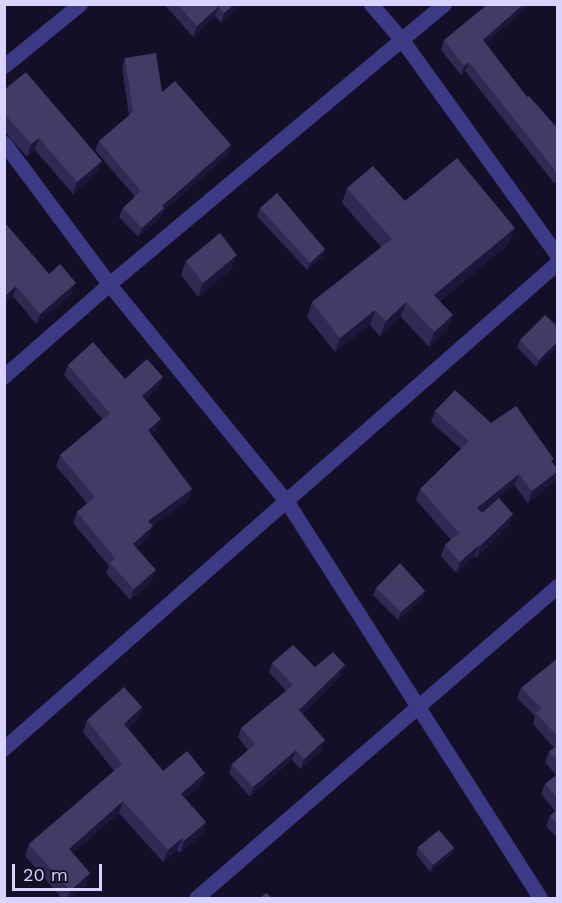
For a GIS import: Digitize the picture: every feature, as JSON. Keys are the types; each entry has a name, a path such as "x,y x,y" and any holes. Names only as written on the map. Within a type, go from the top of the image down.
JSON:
{"street":[{"path":"4,66 80,4"},
{"path":"371,4 402,39 558,256"},
{"path":"4,376 109,284 444,4"},
{"path":"4,143 109,284 287,502 540,898"},
{"path":"4,748 558,262"},
{"path":"196,898 558,586"}],"building":[{"path":"177,4 234,4 224,13 219,6 197,26"},
{"path":"488,4 524,4 483,40 527,97 529,96 558,129 558,174 469,62 464,66 444,40"},
{"path":"156,53 162,92 175,81 231,145 162,206 164,208 142,228 123,208 141,191 99,141 133,112 125,58"},
{"path":"26,72 102,161 77,182 39,138 31,144 4,113 4,90"},
{"path":"457,158 515,228 434,295 453,315 434,332 406,302 386,321 375,310 340,338 312,302 392,239 347,188 373,166 405,201"},
{"path":"277,193 325,249 310,263 260,208"},
{"path":"4,222 49,274 60,264 76,283 40,314 16,286 4,297"},
{"path":"220,233 237,255 203,283 186,261"},
{"path":"545,315 558,327 558,341 539,360 520,340"},
{"path":"93,342 125,379 147,359 163,377 142,396 161,419 148,430 192,489 148,521 153,526 133,544 156,570 134,589 110,563 115,558 77,512 95,497 60,455 110,413 68,365"},
{"path":"455,390 491,423 516,406 554,459 551,461 558,469 532,491 519,474 477,508 482,513 499,498 513,514 460,562 445,545 459,533 420,489 469,441 435,411"},
{"path":"400,563 425,591 401,612 376,588"},
{"path":"293,645 315,667 333,652 345,665 299,710 325,740 304,759 296,750 253,787 232,764 255,744 241,728 293,685 272,663"},
{"path":"558,658 558,737 536,713 542,708 521,688"},
{"path":"124,687 142,707 124,724 163,771 187,751 205,773 181,794 206,822 184,841 182,838 168,850 123,801 69,849 90,873 70,891 29,844 122,764 87,720"},
{"path":"558,744 558,762 549,752"},
{"path":"558,774 558,799 545,784"},
{"path":"558,809 558,824 550,816"},
{"path":"439,830 454,848 433,865 418,847"},
{"path":"266,893 272,898 260,898"}]}
